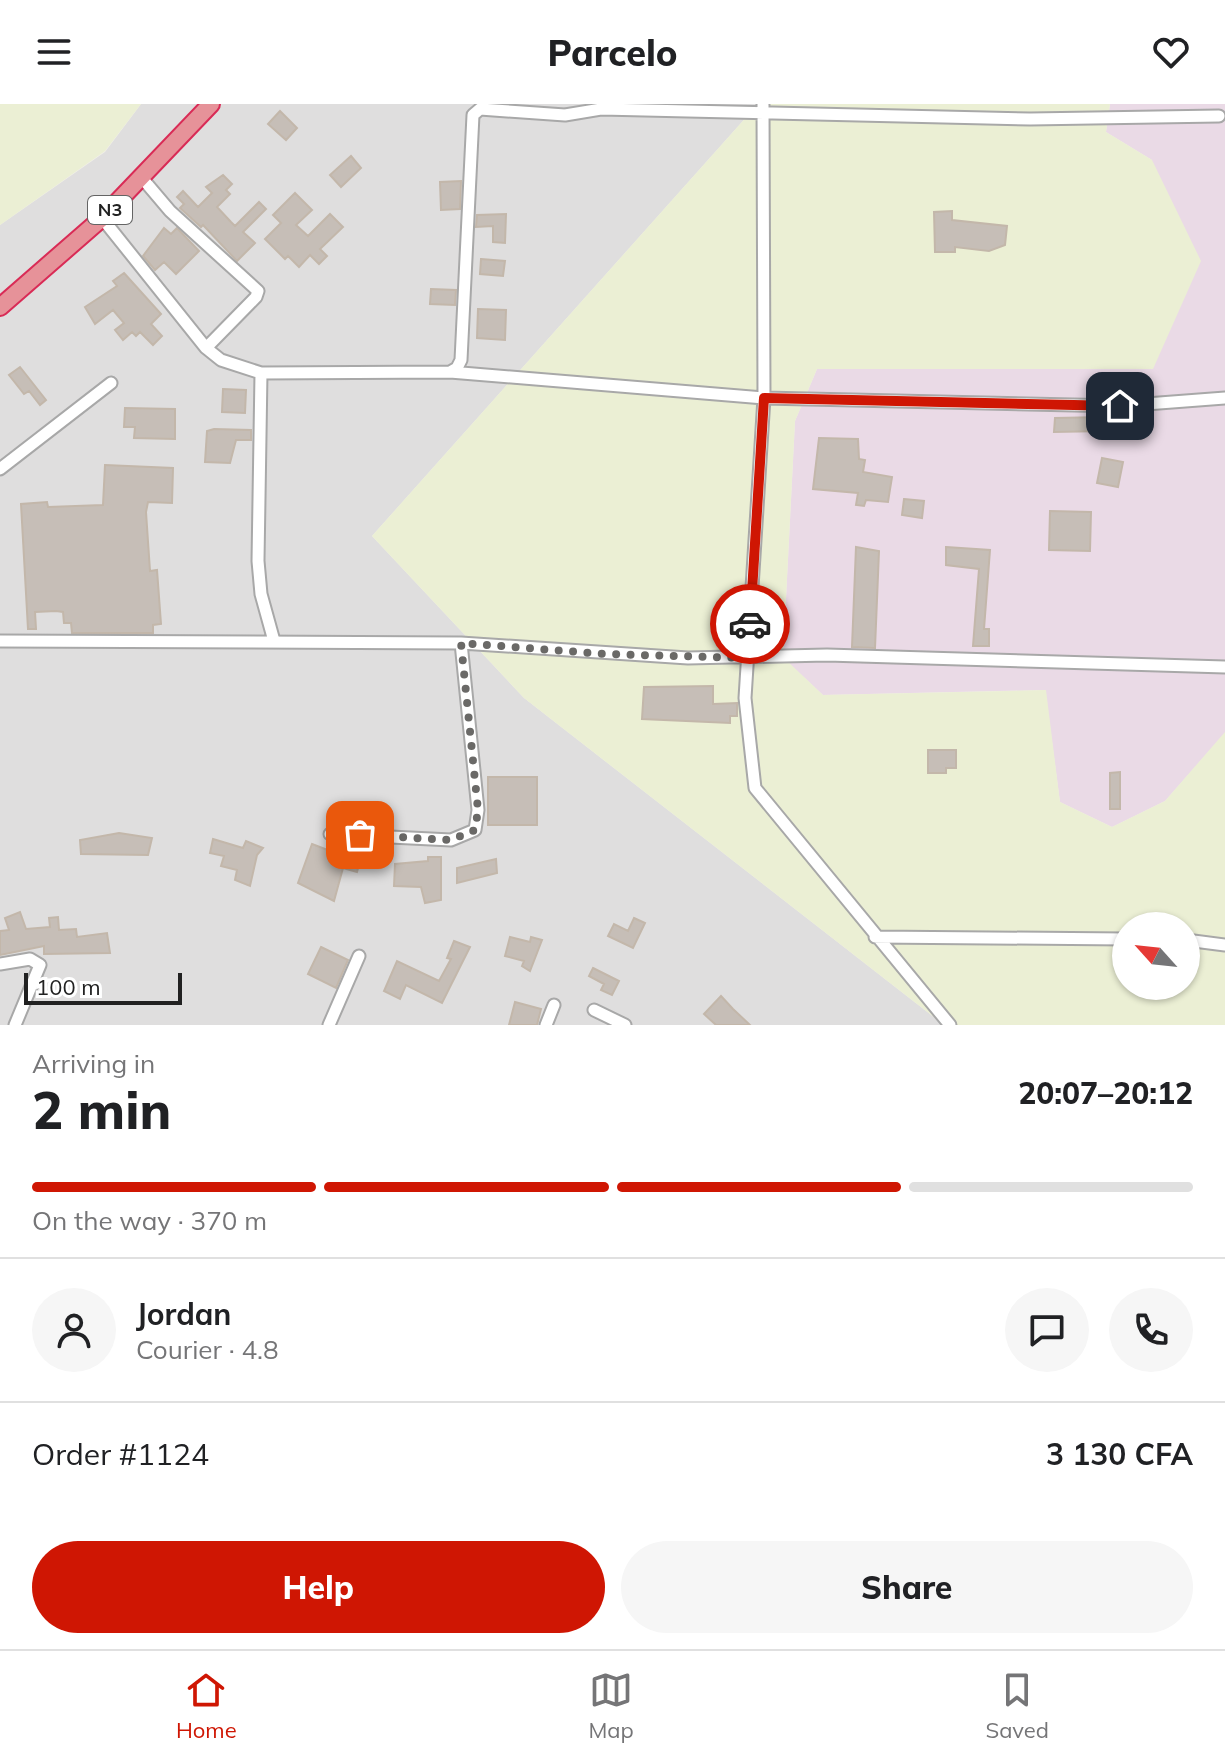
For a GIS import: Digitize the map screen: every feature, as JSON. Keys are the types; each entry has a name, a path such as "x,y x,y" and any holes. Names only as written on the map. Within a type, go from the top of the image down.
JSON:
{"highway":[{"name":"N3","path":"0,307 102,218 211,104"}],"street":[{"path":"450,372 457,368 461,360 475,111 565,115 601,109 762,107 1030,119 1219,116"},
{"path":"762,107 764,398 745,698 755,788 820,863 875,937 950,1025"},
{"path":"142,178 170,211 258,291 256,297 206,348"},
{"path":"102,218 206,348 221,360 261,373 450,372 764,398 1120,406 1225,398"},
{"path":"261,373 258,561 261,594 274,641"},
{"path":"0,469 111,383"},
{"path":"0,641 461,643 604,654 748,658 827,655 1225,667"},
{"path":"330,834 451,840 475,830 478,810 461,643"},
{"path":"875,937 1112,939"},
{"path":"1200,942 1225,945"},
{"path":"329,1025 359,956"},
{"path":"0,964 30,959 40,965 15,1025"},
{"path":"546,1025 554,1005"},
{"path":"594,1010 625,1025"}],"shaded area":[{"path":"141,104 758,104 372,536 524,698 944,1025 0,1025 0,225 105,152"},
{"path":"1110,104 1225,104 1225,733 1165,801 1112,827 1060,802 1045,690 823,695 783,658 795,421 817,369 1153,369 1152,160 1106,132"}],"green space":[{"path":"0,104 141,104 105,151 0,225"},
{"path":"758,104 1110,104 1106,132 1152,160 1201,261 1153,369 817,369 795,421 783,657 823,695 1046,690 1060,802 1112,827 1165,801 1225,732 1225,1025 944,1025 524,698 372,536"}],"building":[{"path":"280,111 297,128 286,140 268,124"},
{"path":"351,156 361,168 341,187 330,175"},
{"path":"223,175 232,184 226,190 230,194 217,207 235,226 259,202 266,209 243,232 255,243 237,261 203,225 201,227 180,208 184,204 177,197 183,191 198,207 212,193 206,187"},
{"path":"461,181 460,209 441,210 440,182"},
{"path":"295,193 312,210 296,225 308,236 330,214 343,227 320,249 327,256 319,264 310,255 299,267 288,256 285,259 265,239 281,223 273,215"},
{"path":"952,211 952,220 1007,226 1005,245 989,251 955,247 955,252 935,252 934,212"},
{"path":"506,214 505,243 493,242 493,226 476,227 477,215"},
{"path":"164,228 171,234 177,228 199,251 176,274 164,262 155,270 143,256"},
{"path":"481,259 505,261 503,276 480,274"},
{"path":"124,273 161,314 151,324 162,336 153,345 140,332 136,336 132,332 123,340 115,330 124,323 113,310 95,324 85,307 117,286 113,281"},
{"path":"431,289 456,290 455,305 430,304"},
{"path":"478,309 506,310 505,340 477,338"},
{"path":"20,367 46,400 40,405 29,391 24,394 9,375"},
{"path":"223,389 246,390 245,413 222,412"},
{"path":"125,408 175,409 175,439 134,438 135,427 124,427"},
{"path":"1104,417 1104,431 1054,432 1055,418"},
{"path":"251,430 251,440 236,440 230,463 205,462 207,431"},
{"path":"819,438 858,439 859,459 865,460 863,472 892,477 888,502 866,500 864,506 856,505 858,493 813,489"},
{"path":"1102,458 1123,462 1118,487 1097,483"},
{"path":"105,465 173,468 172,503 148,502 146,512 150,571 157,570 161,624 153,625 153,633 72,633 71,623 64,623 63,612 56,611 35,612 36,629 28,629 21,504 47,502 48,507 103,505"},
{"path":"904,499 924,501 922,518 902,515"},
{"path":"1050,511 1091,512 1090,551 1049,550"},
{"path":"856,547 879,551 875,648 852,647"},
{"path":"946,547 990,550 984,629 989,629 989,646 973,646 979,569 946,565"},
{"path":"713,686 713,704 737,703 737,716 730,716 730,723 642,719 644,687"},
{"path":"928,750 956,750 956,768 946,768 946,773 928,773"},
{"path":"1120,772 1120,809 1110,809 1110,773"},
{"path":"488,777 537,777 537,825 488,825"},
{"path":"119,833 152,838 148,855 81,854 80,840"},
{"path":"213,839 243,848 246,841 263,848 257,855 250,886 235,880 237,870 221,866 224,856 210,853"},
{"path":"312,844 338,854 338,851 361,857 357,872 343,868 334,901 298,883"},
{"path":"428,857 441,857 441,900 425,903 421,887 394,886 395,864 428,861"},
{"path":"496,859 497,873 457,883 457,868"},
{"path":"20,912 26,929 50,927 49,918 58,917 59,930 76,929 77,937 107,933 110,953 44,954 44,946 0,955 0,931 9,930 5,918"},
{"path":"634,918 645,923 633,948 608,936 614,924 628,931"},
{"path":"510,937 530,942 531,937 542,940 530,971 522,966 524,961 505,956"},
{"path":"454,941 470,947 442,1003 406,985 400,999 384,991 397,961 439,981 451,959 447,958"},
{"path":"321,947 348,960 336,988 308,974"},
{"path":"593,968 619,981 612,995 601,990 604,984 589,976"},
{"path":"721,996 750,1025 716,1025 704,1014"},
{"path":"515,1002 541,1009 537,1025 509,1025"}],"way so far":[{"path":"360,835 451,840 475,830 478,810 461,643 604,654 748,658 750,624"}],"route":[{"path":"750,624 764,398 1120,406"}]}
